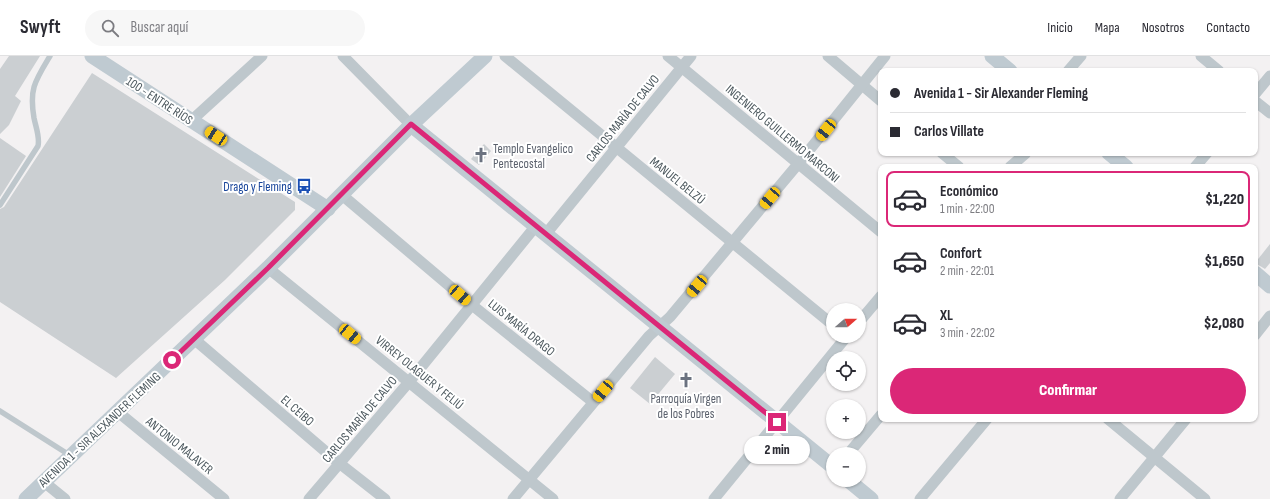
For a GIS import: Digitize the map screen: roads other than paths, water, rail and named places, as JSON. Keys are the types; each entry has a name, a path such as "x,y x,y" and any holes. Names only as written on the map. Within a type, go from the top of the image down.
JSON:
{"main road":[{"name":"100 - ENTRE RÍOS","path":"92,56 328,209"},
{"name":"AVENIDA 1 - SIR ALEXANDER FLEMING","path":"26,499 268,268 411,124 484,56"},
{"path":"992,56 1006,68"},
{"path":"411,124 658,327 826,461"},
{"path":"1113,156 1122,164"},
{"path":"1258,276 1270,286"},
{"path":"856,487 871,499"}],"street":[{"path":"192,120 262,56"},
{"path":"343,56 411,124"},
{"name":"MANUEL BELZÚ","path":"505,56 826,319"},
{"name":"INGENIERO GUILLERMO MARCONI","path":"668,56 878,230"},
{"name":"CARLOS MARÍA DE CALVO","path":"309,499 409,382 472,305 616,147 691,56"},
{"path":"828,56 878,98"},
{"path":"514,499 649,336 670,317 733,243 885,56"},
{"path":"1071,68 1081,56"},
{"path":"1201,56 1215,68"},
{"path":"1258,90 1270,76"},
{"path":"1258,103 1270,113"},
{"path":"946,156 955,164"},
{"path":"1013,164 1023,156"},
{"path":"1198,164 1204,156"},
{"name":"LUIS MARÍA DRAGO","path":"342,195 472,305 593,402"},
{"name":"VIRREY OLAGUER Y FELIÚ","path":"268,268 553,499"},
{"path":"866,314 878,300"},
{"path":"1258,330 1270,316"},
{"name":"EL CEIBO","path":"194,339 339,463 385,499"},
{"path":"714,499 840,343"},
{"name":"ANTONIO MALAVER","path":"118,412 224,499"},
{"path":"854,447 878,419"},
{"path":"920,499 984,422"},
{"path":"1112,422 1205,499"},
{"path":"1120,499 1183,422"},
{"path":"44,482 65,499"}],"lane":[{"path":"0,205 38,146 39,138 32,95 34,84 50,56"},
{"path":"0,411 71,456"}],"place":[{"name":"Templo Evangelico Pentecostal","path":"481,155"},
{"name":"Drago y Fleming","path":"304,186"},
{"name":"Parroquía Virgen de los Pobres","path":"686,380"}]}
